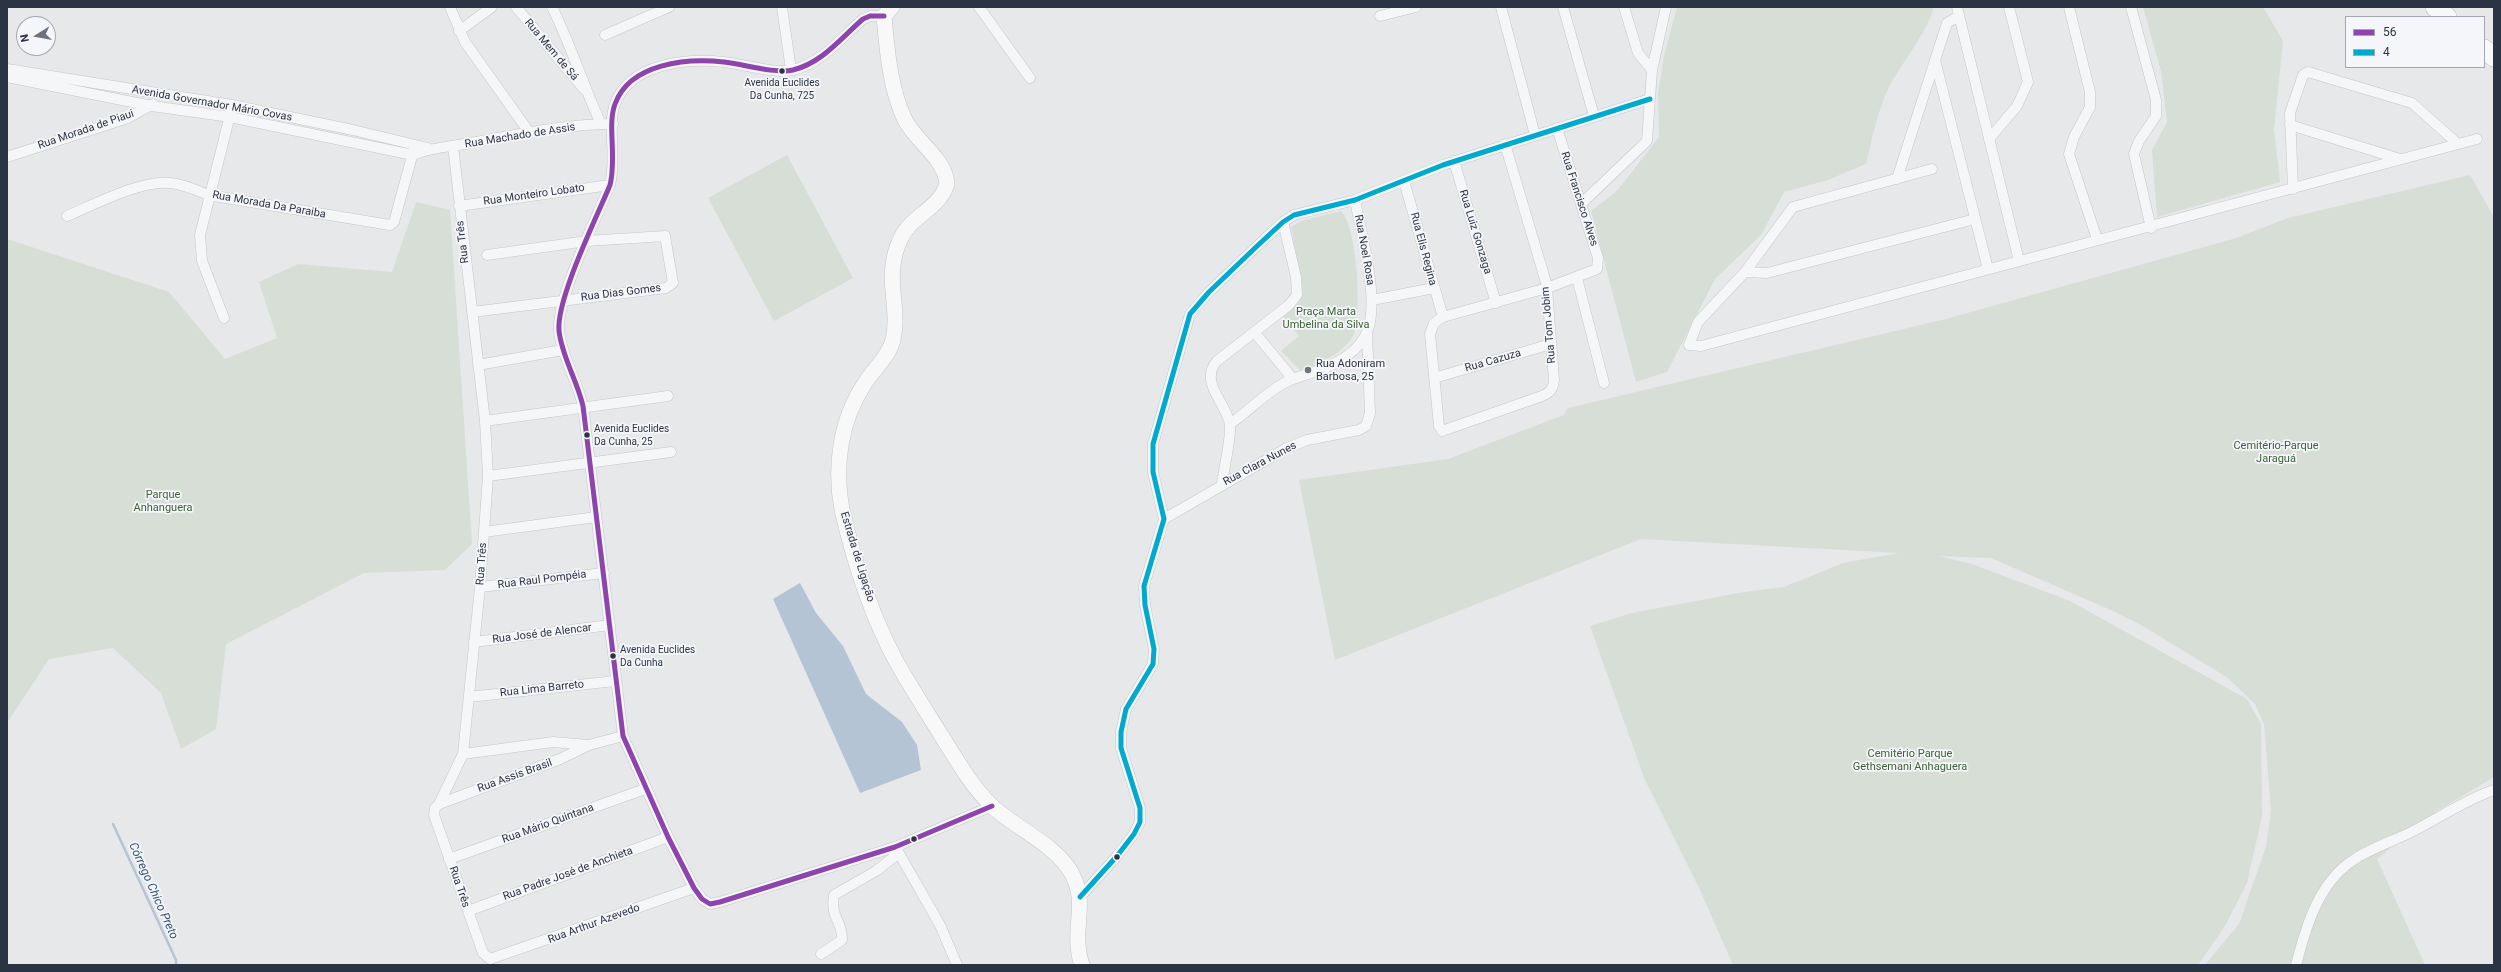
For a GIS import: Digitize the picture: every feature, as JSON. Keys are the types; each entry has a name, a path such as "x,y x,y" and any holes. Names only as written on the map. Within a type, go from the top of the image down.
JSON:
{"highway":[{"path":"2436,7 2446,16"},
{"path":"2485,50 2494,57"}],"main road":[{"name":"Estrada de Ligação","path":"888,12 891,72 900,106 910,129 943,168 946,184 937,201 910,224 901,237 894,254 892,282 894,322 892,340 854,398 839,454 839,494 846,530 873,610 895,659 949,748 992,806 1063,862 1072,873 1080,897 1076,939 1077,950 1082,965"}],"street":[{"path":"450,7 459,31 529,132"},
{"path":"459,31 492,7"},
{"name":"Rua Mem de Sá","path":"516,7 586,92"},
{"path":"552,7 574,54 586,92 601,124"},
{"path":"605,35 669,7"},
{"path":"782,7 791,70"},
{"path":"979,7 1030,78"},
{"path":"1380,16 1416,7"},
{"path":"1501,7 1535,135"},
{"path":"1563,7 1594,116"},
{"path":"1624,7 1638,53 1652,70"},
{"path":"1581,204 1647,141 1652,70 1666,7"},
{"path":"1989,139 2017,106 2028,82 2009,7"},
{"path":"2069,7 2090,92 2090,107 2074,137 2069,154 2098,239"},
{"path":"2131,7 2156,100 2156,116 2139,140 2134,154 2151,228"},
{"path":"888,12 863,19 824,55 813,62 791,70 722,62 658,68 637,76 627,86 615,104 613,124 614,166 610,185 563,299 559,329 563,350 578,386 583,406 604,573 615,681 623,736 668,837 694,888 710,904 720,902 897,850 992,806"},
{"path":"1958,12 2020,261"},
{"path":"1897,179 1947,23 1958,12"},
{"path":"1935,60 1988,269"},
{"name":"Avenida Governador Mário Covas","path":"7,69 232,105 416,143"},
{"path":"2293,189 2290,113 2298,86 2303,75 2308,72 2412,103 2458,144"},
{"name":"Avenida Governador Mário Covas","path":"7,77 152,106 230,117 413,155"},
{"path":"152,106 156,93"},
{"path":"1080,897 1134,834 1140,822 1140,808 1121,748 1121,732 1126,709 1153,664 1154,648 1145,606 1144,586 1164,519 1153,472 1153,444 1190,314 1209,292 1283,222 1294,215 1355,200 1454,161 1650,99"},
{"path":"224,318 202,261 200,235 208,195 232,105"},
{"name":"Rua Morada de Piaui","path":"7,156 128,118 152,106"},
{"path":"320,135 322,124"},
{"name":"Rua Machado de Assis","path":"413,155 428,148 453,146 529,132 613,124"},
{"path":"2290,125 2400,159"},
{"name":"Rua Francisco Alves","path":"1557,128 1599,262 1597,269 1577,278"},
{"path":"1932,169 1793,207 1745,272 1698,322 1689,345 1701,346 2098,239 2151,228 2477,139"},
{"name":"Rua Machado de Assis","path":"416,143 428,148"},
{"name":"Rua Morada Da Paraiba","path":"67,216 133,190 161,183 180,184 208,195 390,226 394,222 416,143"},
{"name":"Rua Tom Jobim","path":"1434,378 1440,428 1444,430 1548,394 1553,389 1554,380 1546,288 1540,259 1505,144"},
{"name":"Rua Três","path":"453,146 485,421 488,476 480,587 463,754 439,804 435,808 434,815 483,953 486,958 494,959"},
{"name":"Rua Luiz Gonzaga","path":"1454,161 1496,303"},
{"name":"Rua Elis Regina","path":"1404,181 1443,317"},
{"name":"Rua Monteiro Lobato","path":"459,206 610,185"},
{"name":"Rua Noel Rosa","path":"1355,200 1372,300 1367,334"},
{"path":"1745,272 1767,273 1975,219"},
{"path":"1222,484 1230,424 1214,388 1211,370 1217,361 1290,305 1297,295 1296,277 1283,222"},
{"name":"Rua Dias Gomes","path":"472,312 563,299 666,288 673,285 666,236 587,241"},
{"path":"487,255 587,241"},
{"path":"1434,378 1431,330 1434,323 1443,317 1496,303 1577,278 1604,383"},
{"path":"1372,300 1434,288"},
{"path":"1255,333 1294,379"},
{"path":"1230,424 1271,391 1294,379 1336,364 1356,348 1367,334"},
{"name":"Rua Clara Nunes","path":"1164,519 1222,484 1296,444 1359,430 1366,426 1370,413 1367,334"},
{"name":"Rua Cazuza","path":"1434,378 1551,344"},
{"path":"478,365 563,350"},
{"path":"485,421 583,406 668,396"},
{"path":"488,476 671,452"},
{"path":"484,532 596,517"},
{"name":"Rua Raul Pompéia","path":"480,587 604,573"},
{"name":"Rua José de Alencar","path":"474,642 610,626"},
{"name":"Rua Lima Barreto","path":"469,697 615,681"},
{"path":"463,754 554,742 589,745 623,736"},
{"name":"Rua Assis Brasil","path":"439,804 560,759 589,745"},
{"name":"Rua Mário Quintana","path":"450,859 646,789"},
{"path":"2296,965 2303,938 2316,906 2328,885 2345,866 2465,802 2494,790"},
{"name":"Rua Padre José de Anchieta","path":"468,912 668,837"},
{"path":"821,954 842,940 842,932 832,908 834,895 876,871 897,850"},
{"path":"897,850 940,925 957,965"},
{"name":"Rua Arthur Azevedo","path":"494,959 694,888"}],"green space":[{"path":"1677,7 1934,7 1925,29 1885,96 1875,125 1866,164 1828,180 1784,192 1761,235 1715,279 1667,372 1636,382 1591,211 1617,191 1659,137 1658,93 1664,56"},
{"path":"2143,7 2263,7 2283,41 2274,129 2280,182 2157,217 2152,150 2167,122 2161,71"},
{"path":"787,155 853,278 774,321 708,198"},
{"name":"Cemitério-Parque Jaraguá","path":"2470,175 2494,217 2494,777 2437,811 2377,859 2425,965 2205,965 2239,924 2266,847 2271,810 2264,724 2255,704 2228,678 2143,626 2113,611 1991,558 1939,556 1972,564 2070,601 2247,699 2261,724 2262,816 2247,883 2225,926 2198,965 1733,965 1700,890 1645,780 1590,626 1632,613 1744,592 1784,587 1843,563 1899,553 1641,539 1335,660 1299,480 1448,459 1564,415 1568,408 1946,319 2233,239 2288,218"},
{"name":"Parque Anhanguera","path":"416,202 450,210 472,544 445,570 364,573 226,644 216,729 181,749 161,693 113,648 49,659 7,723 7,239 169,292 225,359 277,338 259,282 298,264 392,272"},
{"name":"Praça Marta Umbelina da Silva","path":"1341,211 1346,219 1351,233 1354,251 1358,290 1358,308 1354,334 1345,347 1336,354 1311,368 1300,370 1281,351 1299,336 1283,316 1300,302 1303,293 1291,227 1301,221"}],"water":[{"path":"800,583 816,613 843,646 866,694 902,722 917,745 921,770 860,793 773,599"}],"waterway":[{"name":"Córrego Chico Preto","path":"113,824 176,960 176,965"}],"transit line":[{"name":"56","path":"884,16 870,16 863,19 822,56 803,67 793,70 777,71 724,62 693,61 661,66 646,72 633,80 622,90 613,112 613,164 610,185 570,279 560,317 559,331 563,350 583,406 623,736 668,837 694,888 702,899 710,904 720,902 895,847 992,806"},
{"name":"4","path":"1080,897 1117,856 1134,834 1140,822 1140,808 1121,748 1121,732 1126,709 1153,664 1154,649 1145,605 1144,586 1164,519 1153,472 1153,444 1190,314 1209,292 1255,248 1283,222 1294,215 1355,200 1443,165 1650,99"}],"place":[{"name":"Avenida Euclides Da Cunha, 725","path":"782,71"},
{"name":"Rua Adoniram Barbosa, 25","path":"1308,370"},
{"name":"Avenida Euclides Da Cunha, 25","path":"587,435"},
{"name":"Avenida Euclides Da Cunha","path":"613,656"}],"park label":[{"name":"Cemitério Parque Gethsemani Anhaguera","path":"1910,760"}]}
